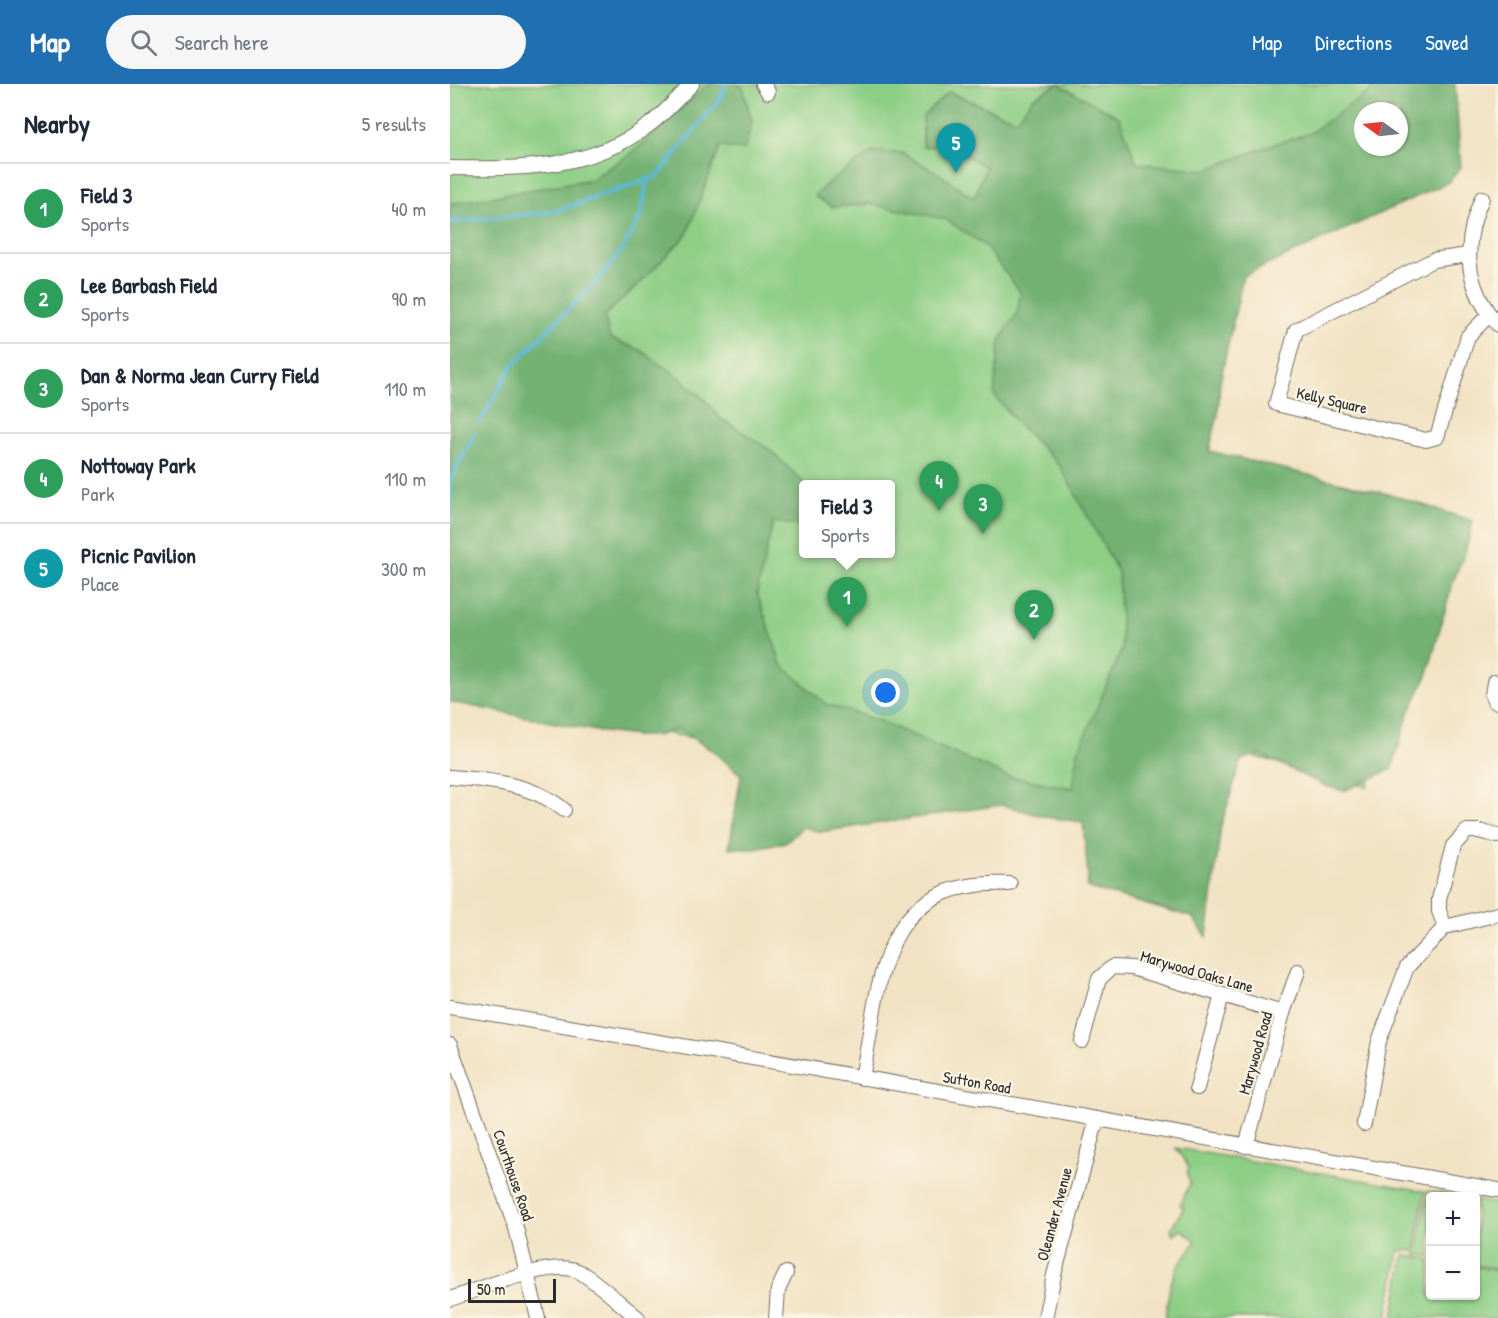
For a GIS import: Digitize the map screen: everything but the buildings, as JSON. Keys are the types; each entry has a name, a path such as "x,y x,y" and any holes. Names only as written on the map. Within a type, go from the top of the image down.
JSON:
{"street":[{"path":"450,168 525,168 584,158 641,131 659,117 692,84"},
{"path":"1482,198 1473,218 1468,255 1475,290 1494,320"},
{"name":"Kelly Square","path":"1468,255 1432,260 1296,330 1276,404 1426,440 1437,437 1468,336 1494,320"},
{"path":"1497,678 1492,695 1494,701 1498,702"},
{"path":"450,777 525,789 551,799 564,810"},
{"path":"1445,927 1439,911 1439,899 1453,846 1467,831 1479,831 1498,837"},
{"path":"862,1078 883,963 892,941 909,916 940,894 958,888 977,884 1010,884"},
{"path":"1364,1124 1379,1041 1407,967 1445,927 1498,914"},
{"name":"Marywood Oaks Lane","path":"1082,1041 1099,979 1112,967 1132,968 1283,1013"},
{"name":"Marywood Road","path":"1246,1146 1283,1013 1298,971"},
{"path":"1197,1088 1222,995"},
{"name":"Sutton Road","path":"450,1007 1498,1190"},
{"name":"Courthouse Road","path":"450,1045 512,1217 538,1318"},
{"path":"450,1059 463,1078"},
{"name":"Oleander Avenue","path":"1045,1318 1054,1275 1097,1119"},
{"path":"450,1299 528,1273 559,1267 578,1270 638,1318"},
{"path":"776,1318 778,1290 786,1273"}],"green space":[{"path":"450,84 1449,84 1453,177 1242,275 1220,381 1209,451 1391,496 1465,526 1367,787 1223,748 1175,913 1086,887 1105,811 450,695"},
{"path":"709,84 733,84 743,87 752,122 744,150 720,147 687,234 640,283 604,316 610,338 638,349 679,377 705,400 720,418 769,449 801,480 799,480 799,525 773,522 757,593 781,664 826,704 880,721 1006,776 1073,788 1078,752 1122,649 1118,572 1060,466 1018,424 994,395 1000,340 1018,312 1020,292 985,246 945,219 870,204 833,207 814,196 828,183 872,152 902,153 939,174 974,198 986,167 946,145 923,147 923,116 949,92 1016,120 1033,98 1058,84 1119,117 1137,163 1206,170 1310,133 1354,102 1354,156 1408,156 1408,102 1354,102 1380,84 1455,84 1461,167 1449,182 1243,276 1220,382 1218,415 1209,451 1392,495 1473,521 1466,549 1452,585 1427,676 1408,715 1392,769 1344,791 1325,786 1260,754 1241,760 1221,826 1207,937 1192,917 1089,888 1083,822 1051,818 1001,805 820,832 803,827 786,842 754,848 729,848 741,775 713,751 679,729 656,736 636,736 596,731 450,702 450,204 592,179 632,153"},
{"path":"1176,1148 1425,1191 1414,1251 1399,1251 1387,1318 1165,1318 1170,1286 1177,1268 1196,1241 1181,1229 1173,1235 1171,1229 1184,1207 1180,1205 1190,1183 1187,1173 1189,1167"},
{"path":"1480,1201 1498,1204 1498,1269 1480,1266"},
{"path":"1426,1202 1426,1255 1416,1254"},
{"path":"1404,1255 1426,1258 1426,1300 1480,1300 1480,1268 1498,1271 1498,1318 1393,1318"}],"waterway":[{"path":"450,222 553,212 658,176 720,98 725,86"},
{"path":"480,422 512,366 600,278 624,247 641,215 647,180"},
{"path":"450,522 450,480 475,433"}],"place":[{"name":"Picnic Pavilion","path":"956,173"},
{"name":"Nottoway Park","path":"939,511"},
{"name":"Dan & Norma Jean Curry Field","path":"983,534"},
{"name":"Field 3","path":"847,627"},
{"name":"Lee Barbash Field","path":"1034,640"}]}
